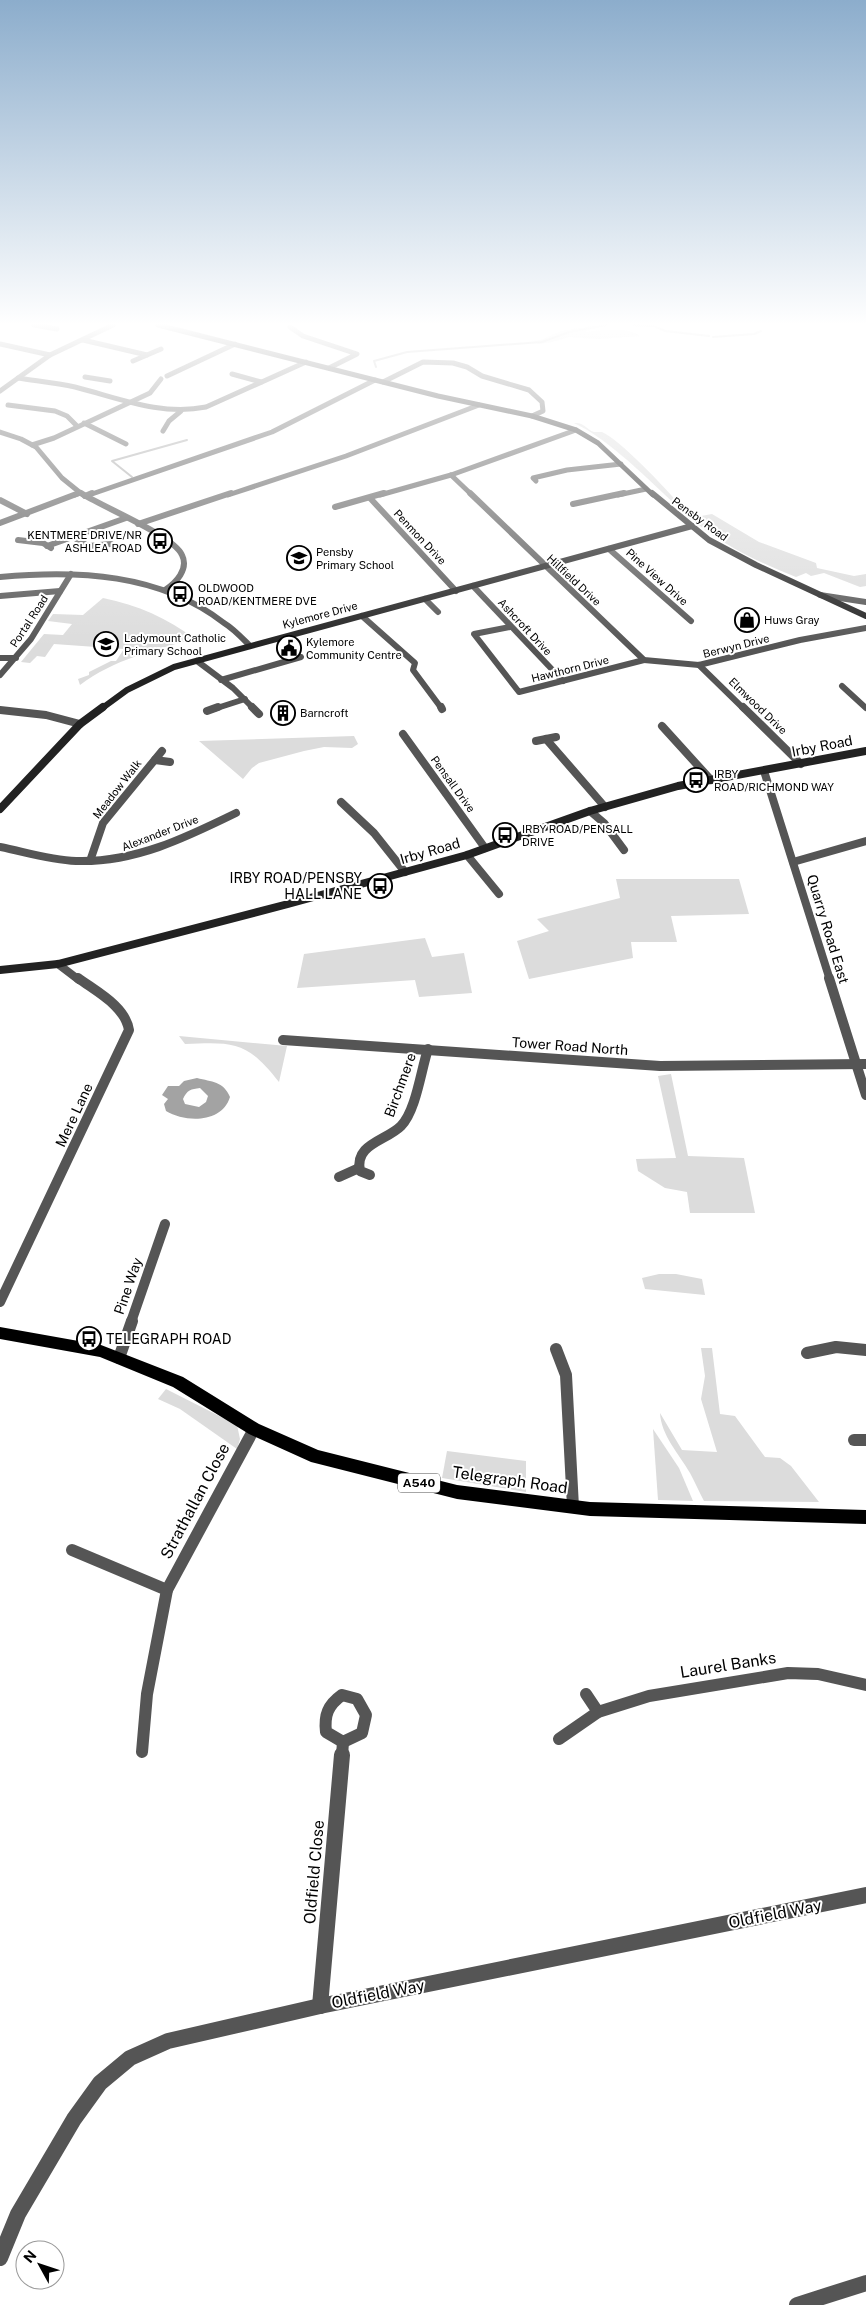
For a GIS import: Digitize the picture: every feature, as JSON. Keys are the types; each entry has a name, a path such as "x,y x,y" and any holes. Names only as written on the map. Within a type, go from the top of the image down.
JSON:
{"main road":[{"name":"Telegraph Road","path":"0,1333 101,1352 119,1358 178,1382 254,1429 316,1457 457,1492 590,1509 866,1516"}],"street":[{"path":"2,433 32,444 43,454 56,471 82,494 162,537 181,554 183,568 180,577 173,586 165,590"},
{"path":"32,444 54,438 64,433"},
{"path":"104,433 127,444"},
{"path":"0,523 270,433"},
{"path":"138,524 346,456 407,433"},
{"path":"335,507 451,475 569,433"},
{"name":"Pensby Road","path":"580,433 598,443 646,489 709,540 733,554 866,616"},
{"path":"0,441 12,436"},
{"path":"536,481 533,478 567,470 621,464"},
{"name":"Hillfield Drive","path":"451,475 644,660"},
{"path":"573,504 646,489"},
{"name":"Penmon Drive","path":"370,498 456,591"},
{"path":"0,500 27,514"},
{"path":"18,540 43,543 49,547 126,518"},
{"name":"Kylemore Drive","path":"0,809 80,724 127,690 174,667 692,526"},
{"path":"73,537 88,546 111,544"},
{"path":"82,543 91,540"},
{"name":"Pine View Drive","path":"609,548 691,621"},
{"path":"0,577 47,573 118,578 146,583 207,610 229,626 250,646"},
{"name":"Portal Road","path":"0,675 31,640 71,574"},
{"name":"Ashcroft Drive","path":"473,586 563,681"},
{"path":"0,596 60,591"},
{"path":"820,595 866,602"},
{"path":"426,599 438,612"},
{"path":"362,616 415,663 413,670 442,709"},
{"name":"Hawthorn Drive","path":"510,626 474,634 519,692 644,660"},
{"name":"Berwyn Drive","path":"699,665 800,640 866,628"},
{"path":"221,680 301,657"},
{"path":"0,658 16,658"},
{"path":"644,660 699,665"},
{"path":"196,661 245,699 259,714"},
{"name":"Elmwood Drive","path":"699,665 801,764"},
{"path":"842,686 866,708"},
{"path":"210,708 245,699"},
{"path":"0,710 46,715 80,724"},
{"path":"662,726 711,780"},
{"name":"Pensall Drive","path":"402,734 485,848"},
{"path":"536,741 556,738"},
{"path":"546,739 605,806"},
{"name":"Meadow Walk","path":"90,861 103,823 162,751"},
{"name":"Irby Road","path":"0,970 58,964 405,872 467,855 605,806 678,786 866,751"},
{"name":"Meadow Walk","path":"155,760 170,762"},
{"name":"Quarry Road East","path":"764,771 866,1095"},
{"path":"0,797 9,799"},
{"path":"341,802 374,832 405,872"},
{"path":"590,811 604,823 624,850"},
{"name":"Alexander Drive","path":"0,847 74,861 132,857 236,813"},
{"path":"793,862 866,841"},
{"path":"467,855 499,894"},
{"name":"Mere Lane","path":"0,1302 129,1030 127,1018 113,1004 58,964"},
{"name":"Tower Road North","path":"283,1040 660,1066 866,1064"},
{"name":"Birchmere","path":"359,1168 359,1157 365,1150 394,1133 404,1123 428,1049"},
{"path":"339,1177 359,1168 360,1171 370,1175"},
{"name":"Pine Way","path":"119,1358 165,1224"},
{"path":"807,1353 828,1347 843,1346 866,1350"},
{"path":"556,1349 566,1375 573,1507"},
{"name":"Strathallan Close","path":"142,1752 147,1694 167,1590 254,1429"},
{"path":"72,1550 167,1590"},
{"name":"Laurel Banks","path":"559,1739 598,1712 649,1696 788,1673 818,1674 866,1685"},
{"path":"586,1694 598,1712"},
{"name":"Oldfield Close","path":"320,2006 343,1742"},
{"name":"Oldfield Way","path":"0,2258 18,2214 74,2119 100,2083 130,2058 168,2041 320,2006 866,1895"},
{"path":"796,2305 866,2283"}],"shaded area":[{"path":"591,433 603,433 622,446 662,485 690,518 634,466"},
{"path":"712,514 759,542 816,563 817,568 854,576 866,574 866,586 860,587 824,573 811,576 806,573 796,577 740,552 713,536 690,518"},
{"path":"103,598 128,604 152,613 195,639 135,656 106,669 80,685 78,679 89,675 89,672 111,661 116,661 124,649 54,644 45,657 37,656 30,663 21,662 44,634 63,635 72,624 48,621 53,614 83,615"},
{"path":"354,736 358,744 352,748 324,747 259,763 243,779 199,741"},
{"path":"616,879 739,879 749,914 671,916 677,942 631,942 633,958 529,979 517,941 549,931 537,919 620,898"},
{"path":"425,938 432,957 464,953 472,993 419,997 415,980 297,988 304,954"},
{"path":"179,1036 287,1046 279,1082 258,1058 248,1051 228,1044 185,1044"},
{"path":"671,1074 688,1156 744,1158 755,1213 690,1213 687,1192 665,1188 638,1171 636,1159 676,1158 658,1076"},
{"path":"197,1078 220,1085 230,1097 226,1106 212,1116 193,1119 183,1118 166,1111 164,1104 168,1099 162,1095 168,1086 179,1086 184,1081","holes":["200,1088 208,1096 206,1102 199,1107 185,1104 183,1099 190,1090"]},
{"path":"659,1274 676,1274 702,1279 705,1295 645,1289 642,1278"},
{"path":"701,1348 712,1348 720,1414 735,1416 765,1457 780,1458 791,1466 819,1502 704,1501 690,1473 667,1437 660,1413 682,1450 717,1452 701,1399 705,1376"},
{"path":"166,1389 237,1425 240,1439 237,1449 180,1409 158,1399"},
{"path":"653,1429 679,1468 693,1501 658,1500"},
{"path":"447,1451 526,1461 526,1492 442,1478"}],"waterway":[{"path":"132,477 112,461 187,440"}],"place":[{"name":"KENTMERE DRIVE/NR ASHLEA ROAD","path":"160,541"},
{"name":"Pensby Primary School","path":"299,558"},
{"name":"OLDWOOD ROAD/KENTMERE DVE","path":"180,594"},
{"name":"Huws Gray","path":"747,620"},
{"name":"Ladymount Catholic Primary School","path":"106,644"},
{"name":"Kylemore Community Centre","path":"289,648"},
{"name":"Barncroft","path":"283,713"},
{"name":"IRBY ROAD/RICHMOND WAY","path":"696,780"},
{"name":"IRBY ROAD/PENSALL DRIVE","path":"505,835"},
{"name":"IRBY ROAD/PENSBY HALL LANE","path":"380,886"},
{"name":"TELEGRAPH ROAD","path":"89,1339"}]}
